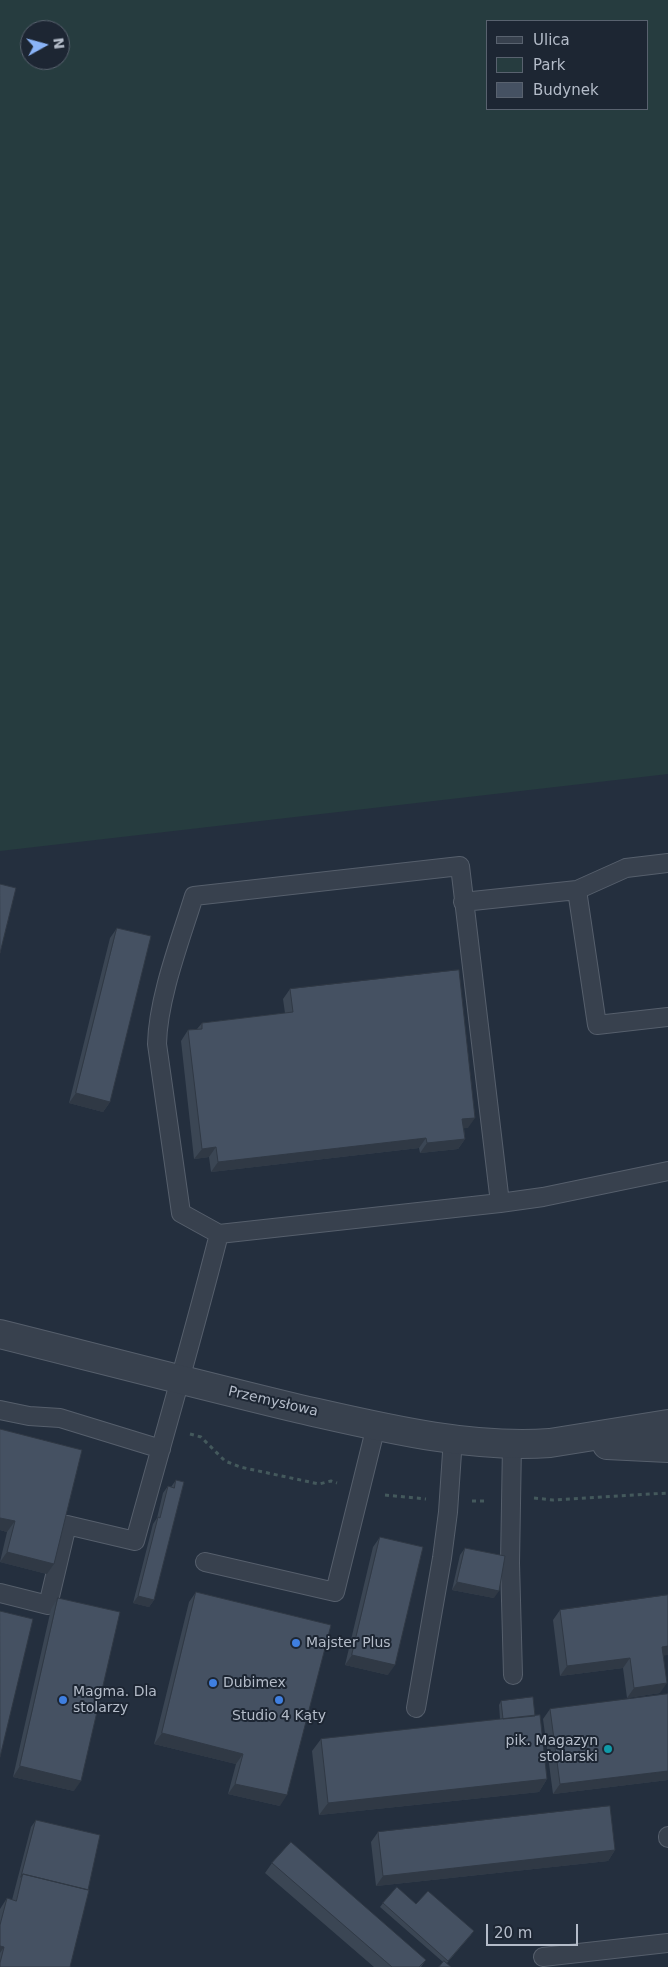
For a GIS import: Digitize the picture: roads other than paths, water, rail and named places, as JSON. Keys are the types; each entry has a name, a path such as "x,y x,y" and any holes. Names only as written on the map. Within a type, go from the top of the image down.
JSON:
{"street":[{"name":"Przemysłowa","path":"0,1334 179,1380 376,1426 454,1438 512,1444 550,1443 668,1448"},
{"name":"Przemysłowa","path":"550,1443 668,1424"}],"lane":[{"path":"463,902 577,890 626,868 668,863"},
{"path":"500,1203 460,866 194,896 162,1004 157,1044 181,1213 219,1234 500,1203 543,1197 668,1170"},
{"path":"577,890 597,1025 668,1017"},
{"path":"0,1593 48,1605 67,1525 135,1541 196,1324 219,1234"},
{"path":"0,1410 29,1416 60,1418 161,1449"},
{"path":"205,1562 335,1592 376,1426"},
{"path":"416,1708 442,1558 454,1438"},
{"path":"512,1444 510,1563 513,1675"},
{"path":"543,1957 668,1943"}],"place":[{"name":"Majster Plus","path":"296,1643"},
{"name":"Dubimex","path":"213,1683"},
{"name":"Magma. Dla stolarzy","path":"63,1700"},
{"name":"Studio 4 Kąty","path":"279,1700"},
{"name":"pik. Magazyn stolarski","path":"608,1749"}]}
